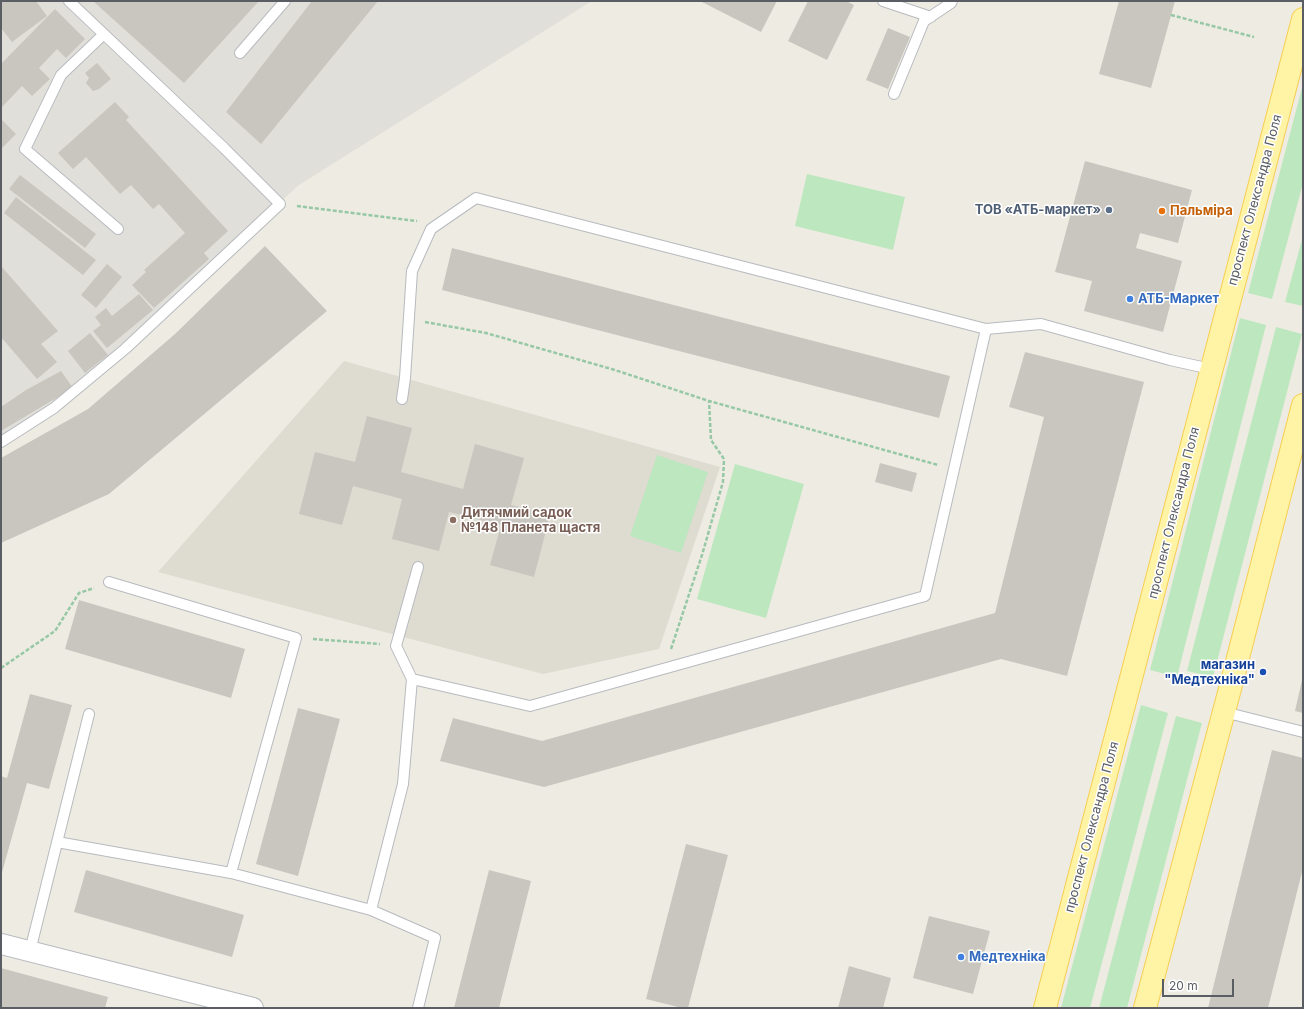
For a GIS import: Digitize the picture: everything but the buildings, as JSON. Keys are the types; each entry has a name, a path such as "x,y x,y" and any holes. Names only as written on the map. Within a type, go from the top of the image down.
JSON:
{"main road":[{"name":"проспект Олександра Поля","path":"1045,1008 1303,19"},
{"path":"1145,1008 1224,712 1303,406"}],"street":[{"path":"1,944 253,1008"}],"lane":[{"path":"1,442 54,408 125,349 280,204 224,148 69,1"},
{"path":"240,52 285,1"},
{"path":"883,1 930,17"},
{"path":"894,94 924,21 952,1"},
{"path":"104,34 61,75 25,149 118,229"},
{"path":"402,399 405,378 412,271 431,229 476,198 986,329 1041,324 1170,360 1211,369"},
{"path":"412,679 530,706 925,596 986,329"},
{"path":"371,910 403,784 412,679 396,646 418,567"},
{"path":"109,582 296,638 231,873"},
{"path":"1224,712 1303,732"},
{"path":"30,952 89,714"},
{"path":"57,842 231,873 371,910 435,938 418,1008"}],"path":[{"path":"1171,14 1254,37"},
{"path":"280,204 419,222"},
{"path":"409,320 486,333 615,370 709,402 954,470"},
{"path":"665,668 702,555 723,482 724,459 711,440 709,402"},
{"path":"1,668 54,631 79,593 109,582"},
{"path":"296,638 396,646"}],"shaded area":[{"path":"1,1 592,1 299,185 81,383 1,442"},
{"name":"Дитячмий садок №148 Планета щастя","path":"344,361 720,467 659,649 543,674 158,572"}],"green space":[{"path":"1303,84 1303,183 1272,299 1248,293"},
{"path":"807,174 905,197 893,250 795,226"},
{"path":"1303,236 1303,306 1285,302"},
{"path":"1240,318 1266,325 1177,677 1150,670"},
{"path":"1276,327 1302,334 1213,677 1187,671"},
{"path":"657,455 708,472 681,553 630,536"},
{"path":"735,464 804,484 766,618 697,599"},
{"path":"1141,705 1168,713 1090,1008 1061,1008"},
{"path":"1176,716 1202,723 1127,1008 1099,1008"}],"place":[{"name":"ТОВ «АТБ-маркет»","path":"1109,210"},
{"name":"Пальміра","path":"1162,211"},
{"name":"АТБ-Маркет","path":"1130,299"},
{"name":"Дитячмий садок №148 Планета щастя","path":"453,520"},
{"name":"магазин \"Медтехніка\"","path":"1263,672"},
{"name":"Медтехніка","path":"961,957"}]}
